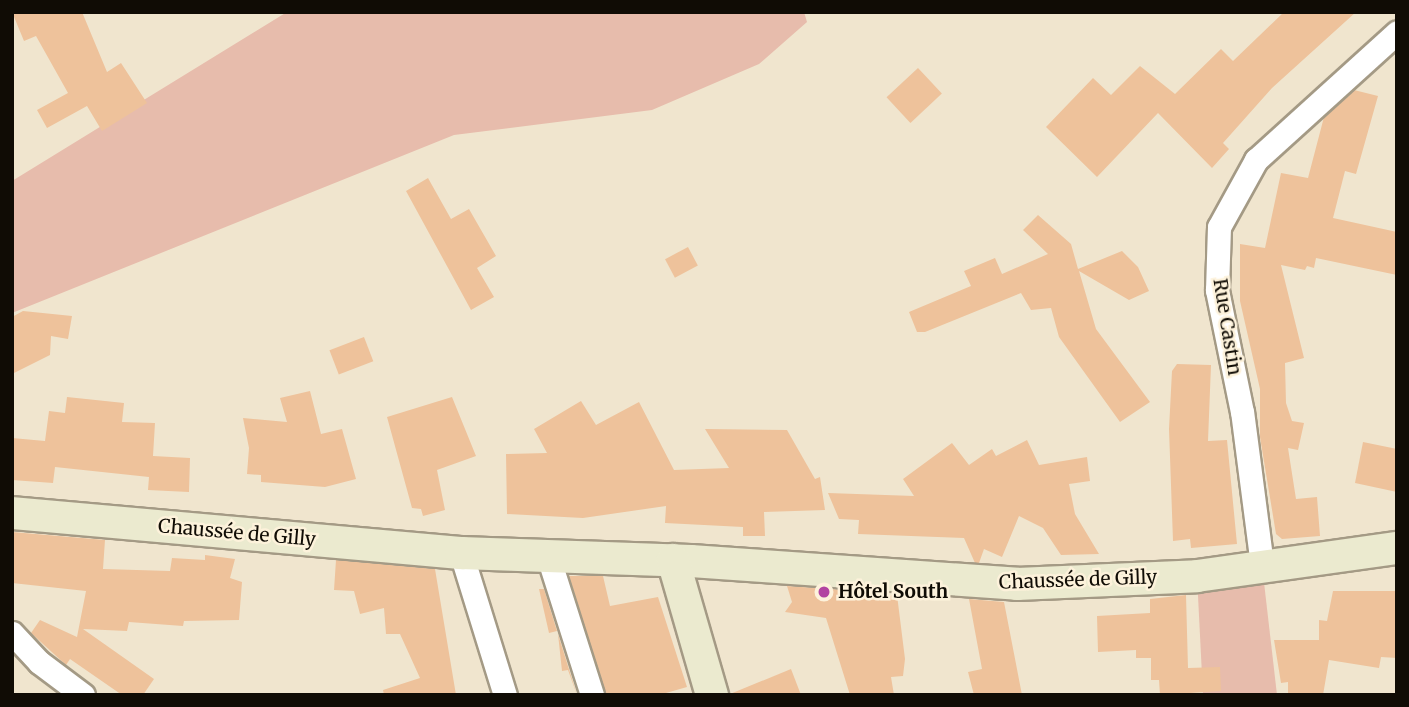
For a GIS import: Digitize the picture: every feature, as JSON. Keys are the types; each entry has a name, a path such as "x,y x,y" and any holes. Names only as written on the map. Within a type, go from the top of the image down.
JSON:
{"main road":[{"name":"Chaussée de Gilly","path":"12,513 461,553 673,560 1017,584 1197,576 1397,548"},
{"path":"673,560 712,695"}],"street":[{"name":"Rue Castin","path":"1262,565 1242,412 1217,290 1219,227 1256,160 1397,32"},
{"path":"461,553 505,695"},
{"path":"548,556 592,695"},
{"path":"12,633 39,662 83,695"}],"shaded area":[{"path":"287,12 804,12 807,22 759,64 652,110 454,135 12,313 12,181"},
{"path":"1262,565 1277,695 1203,695 1197,576"}],"building":[{"path":"12,12 82,12 107,72 121,63 147,103 102,131 87,106 47,128 37,110 68,93 36,36 24,41"},
{"path":"1284,12 1356,12 1272,88 1223,143 1229,149 1212,168 1158,113 1097,177 1046,127 1093,78 1111,95 1140,66 1175,94 1221,49 1233,61"},
{"path":"918,68 942,94 910,123 887,97"},
{"path":"1354,90 1378,96 1356,174 1345,171 1333,218 1397,232 1397,275 1316,258 1314,268 1307,266 1305,270 1281,265 1304,358 1285,363 1286,403 1292,421 1304,423 1298,450 1288,448 1296,499 1317,497 1320,536 1282,539 1276,534 1260,437 1260,389 1240,301 1240,244 1265,248 1281,173 1308,178 1324,117"},
{"path":"428,178 451,219 469,209 496,256 477,268 494,297 471,310 406,191"},
{"path":"1038,215 1071,244 1078,269 1122,251 1138,267 1149,291 1129,300 1079,271 1096,329 1150,402 1120,422 1059,337 1051,308 1031,310 1021,293 925,332 917,332 909,312 971,286 964,271 995,258 1002,274 1048,254 1023,230"},
{"path":"688,247 698,266 675,278 665,259"},
{"path":"23,311 72,316 68,339 51,336 50,355 12,374 12,317"},
{"path":"364,337 373,361 339,375 329,350"},
{"path":"1177,364 1211,365 1208,441 1227,440 1237,544 1191,548 1190,539 1173,541 1169,429 1172,371"},
{"path":"310,391 321,434 342,429 356,479 325,487 261,482 261,475 247,474 249,448 243,418 287,422 280,398"},
{"path":"67,397 124,403 122,422 155,423 153,456 190,458 189,492 148,490 149,477 55,467 53,483 12,480 12,438 45,441 49,411 65,413"},
{"path":"452,397 476,456 437,470 445,510 423,516 421,509 412,508 387,417"},
{"path":"581,401 596,425 639,402 674,470 729,468 705,429 787,430 815,479 820,477 825,510 764,512 765,536 743,536 743,527 665,523 666,506 583,518 507,514 506,454 547,453 534,429"},
{"path":"1027,440 1039,465 1087,457 1090,481 1069,484 1075,514 1099,554 1061,555 1043,528 1019,516 1002,557 984,549 979,563 975,563 964,538 858,534 859,520 839,519 828,493 914,496 903,479 952,443 969,465 992,449 996,456"},
{"path":"1363,442 1397,449 1397,492 1355,483"},
{"path":"12,532 105,540 103,569 170,571 172,558 205,560 205,555 235,559 230,578 242,582 239,620 184,621 183,626 129,622 127,631 83,629 154,679 143,695 122,695 70,659 66,665 31,633 40,620 77,637 86,591 12,583"},
{"path":"336,560 435,569 456,695 384,695 383,690 420,678 400,634 386,634 384,608 360,614 354,591 334,590"},
{"path":"569,576 603,576 610,606 658,597 687,687 659,695 606,695"},
{"path":"787,586 860,591 861,598 897,595 905,659 903,676 891,677 894,695 850,695 826,618 785,612 792,602"},
{"path":"539,589 544,589 557,631 549,633"},
{"path":"1333,591 1397,591 1397,658 1381,657 1379,668 1329,660 1323,695 1288,695 1288,682 1281,683 1274,640 1319,640 1319,620 1327,621"},
{"path":"1186,595 1188,668 1220,667 1221,691 1160,695 1159,680 1151,680 1151,658 1136,658 1136,650 1098,652 1097,616 1150,613 1150,599"},
{"path":"969,599 1004,602 1022,695 974,695 968,672 982,669"},
{"path":"558,634 577,695 568,670 562,671"},
{"path":"791,669 801,695 730,695 730,694"}],"place":[{"name":"Hôtel South","path":"824,592"}]}
